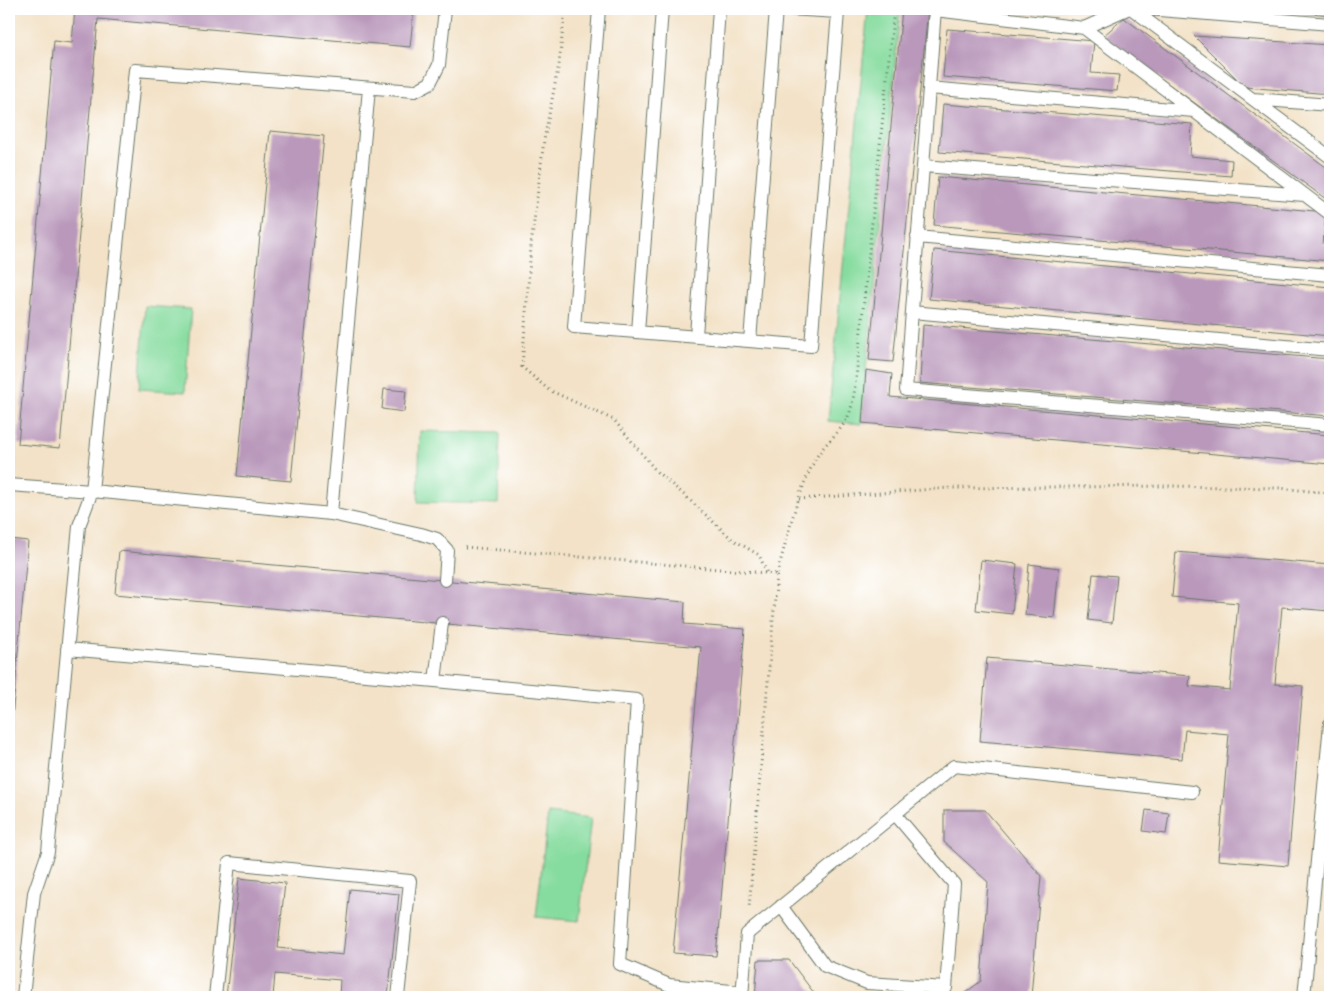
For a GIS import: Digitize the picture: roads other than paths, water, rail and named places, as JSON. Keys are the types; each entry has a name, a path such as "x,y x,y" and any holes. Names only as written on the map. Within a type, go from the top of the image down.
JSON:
{"lane":[{"path":"23,997 34,893 48,852 79,526 92,491 135,70 415,91 430,83 439,65 445,9"},
{"path":"599,9 574,327 811,346 838,12 790,9"},
{"path":"638,332 662,9"},
{"path":"696,336 719,9"},
{"path":"750,340 776,9"},
{"path":"1084,28 1127,9"},
{"path":"1132,9 1330,157"},
{"path":"1148,9 1330,24"},
{"path":"1330,214 1084,28 935,10 906,390 1330,425"},
{"path":"331,514 369,88"},
{"path":"929,88 1194,111"},
{"path":"1253,99 1330,105"},
{"path":"923,166 1305,195"},
{"path":"917,237 1330,275"},
{"path":"912,312 1330,350"},
{"path":"9,485 331,514 421,534 437,540 447,550 445,580"},
{"path":"435,681 442,623"},
{"path":"67,649 636,700 620,964 669,985 742,994 747,934 954,766 1192,792"},
{"path":"1304,997 1330,724"},
{"path":"781,906 825,966 867,983 946,988 954,884 895,814"},
{"path":"215,997 229,863 410,881 398,997"}]}
